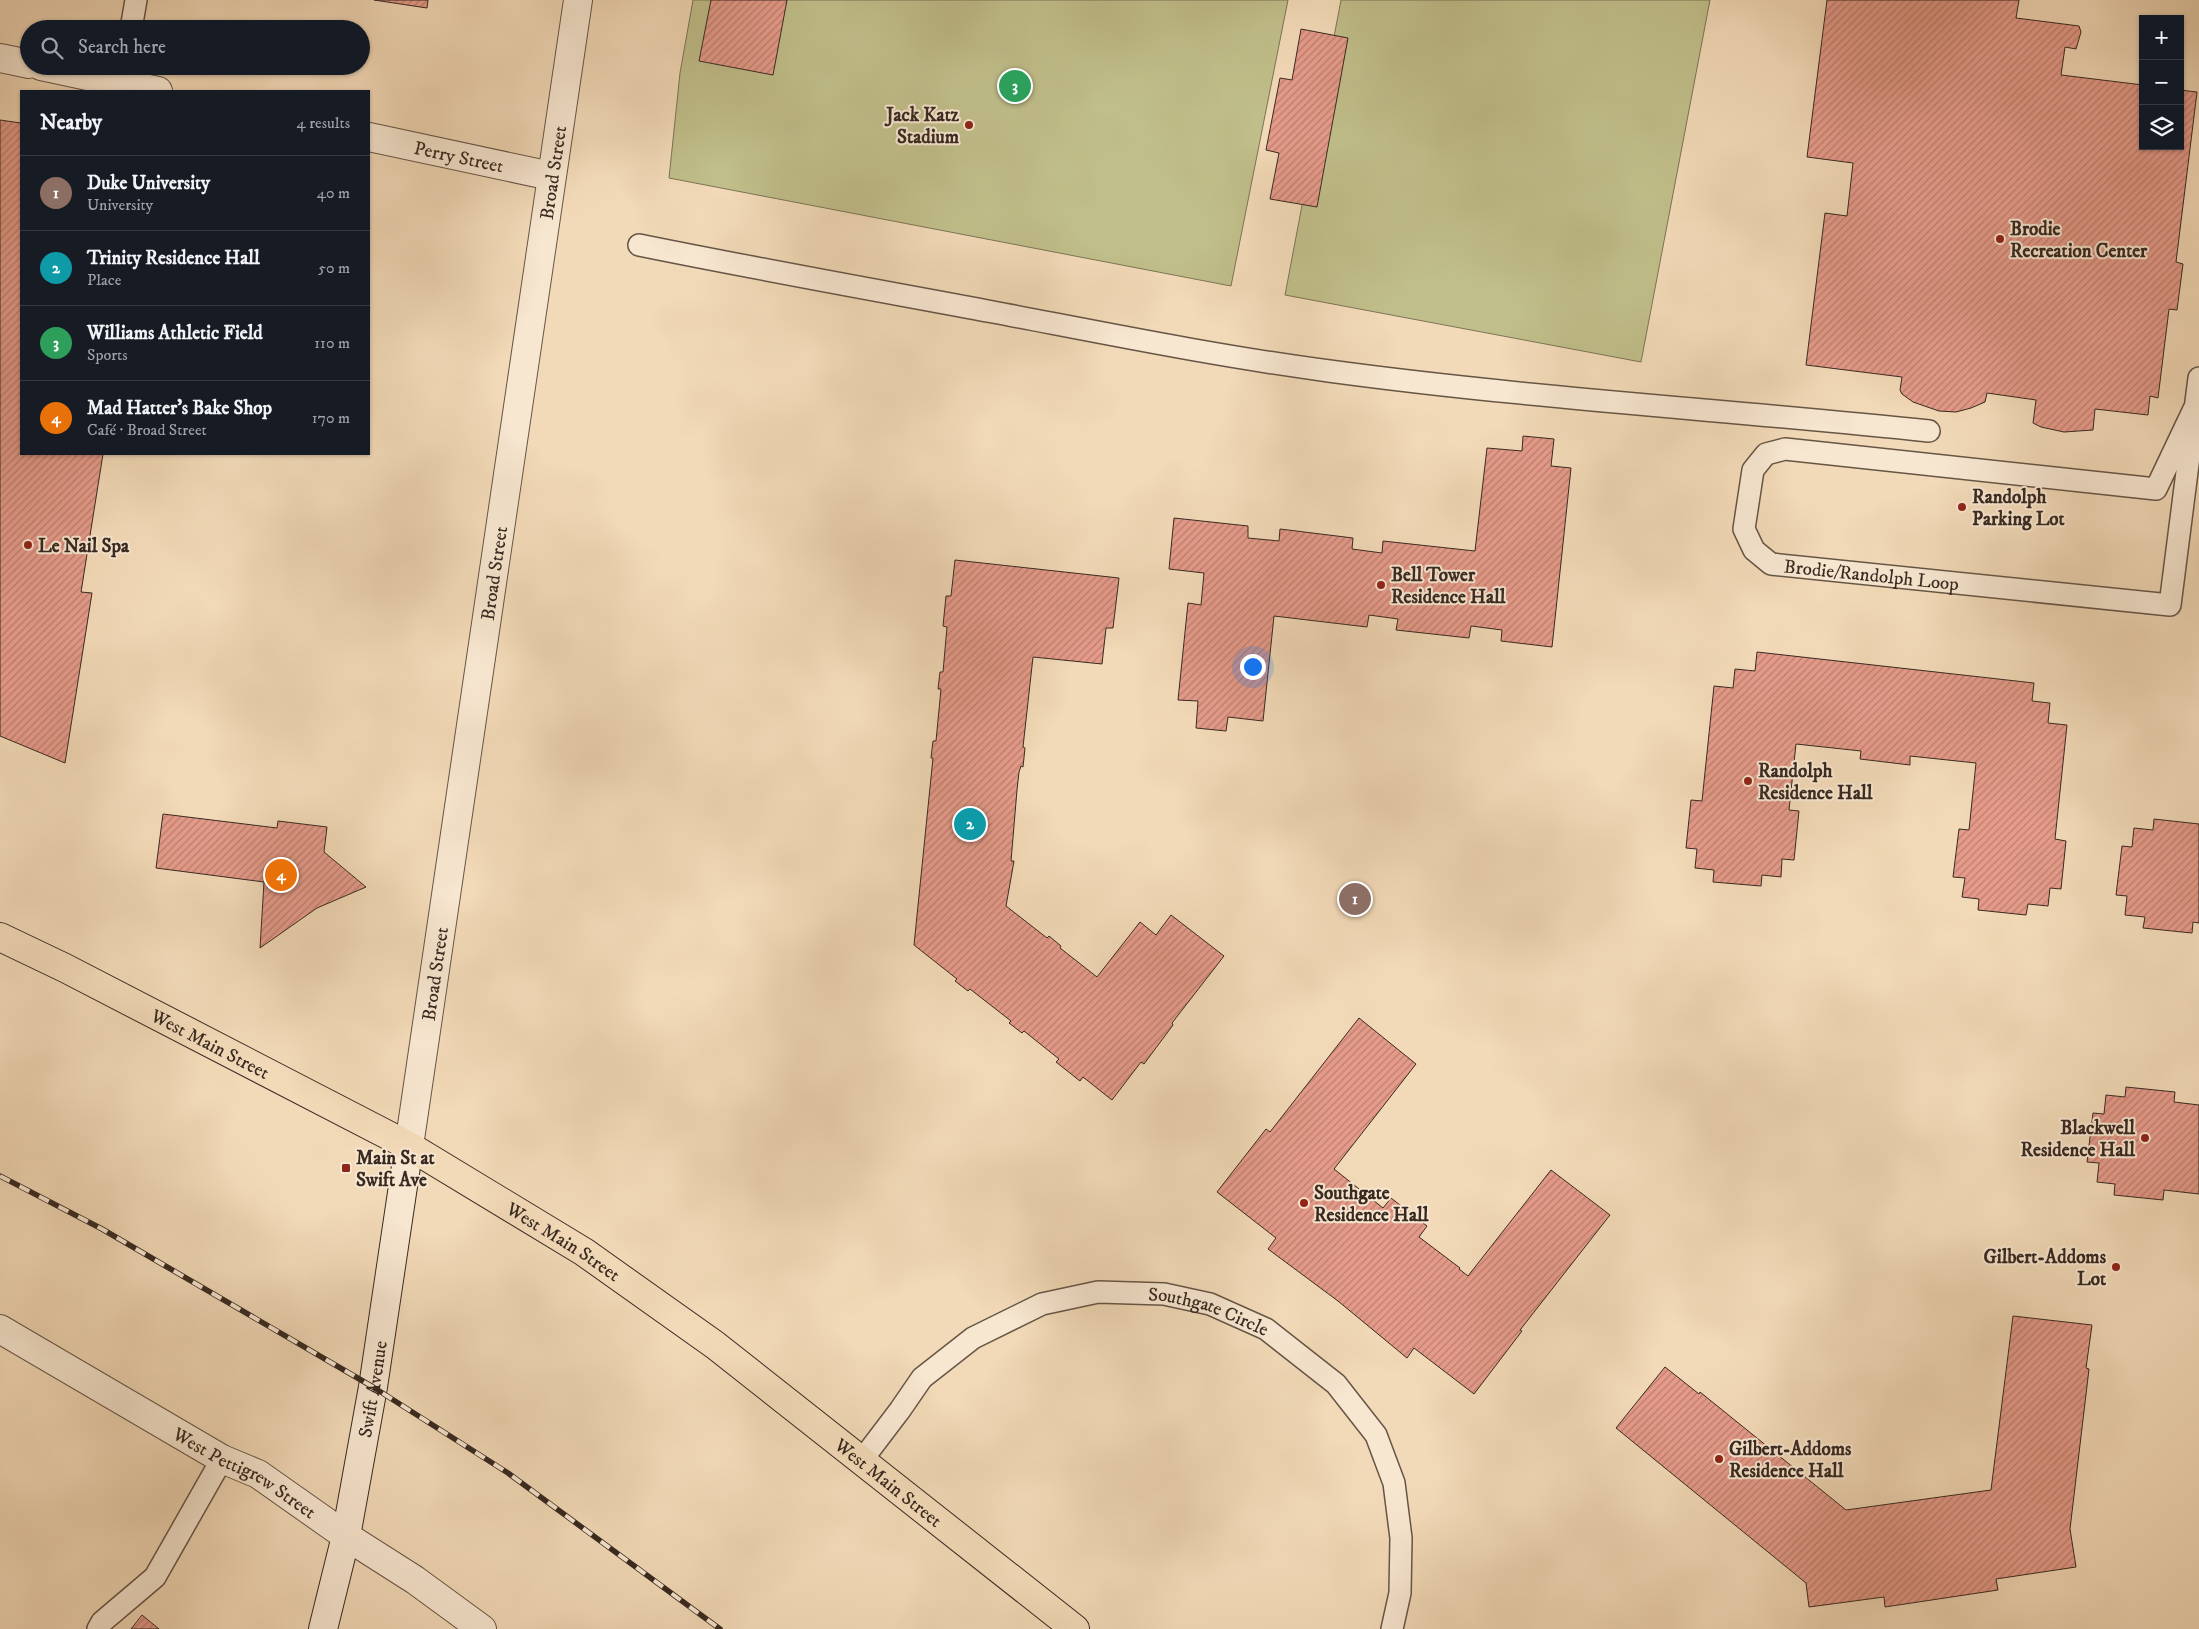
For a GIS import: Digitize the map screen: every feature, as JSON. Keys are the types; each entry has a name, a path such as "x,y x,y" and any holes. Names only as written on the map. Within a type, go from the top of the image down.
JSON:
{"main road":[{"name":"West Main Street","path":"0,937 65,968 409,1146 584,1252 715,1345 1075,1629"}],"street":[{"name":"Broad Street","path":"409,1146 578,0"},
{"path":"0,58 20,62"},
{"path":"123,75 156,90"},
{"name":"Perry Street","path":"370,137 551,176"},
{"name":"Swift Avenue","path":"323,1629 346,1536 373,1386 409,1146"},
{"name":"West Pettigrew Street","path":"0,1329 222,1459 258,1474 346,1536 414,1580 482,1629"}],"lane":[{"path":"133,20 136,0"},
{"path":"639,244 716,261 1078,328 1242,358 1330,371 1624,403 1761,414 1929,431"},
{"path":"2194,409 2199,378"},
{"name":"Brodie/Randolph Loop","path":"2194,409 2170,605 1771,564 1754,550 1744,529 1753,470 1766,454 1785,449 2156,489 2194,409"},
{"name":"Southgate Circle","path":"862,1460 922,1378 972,1338 1042,1304 1098,1292 1164,1294 1210,1304 1266,1329 1336,1384 1376,1435 1394,1483 1401,1538 1400,1593 1392,1629"},
{"path":"98,1629 102,1622 155,1577 222,1459"}],"shaded area":[{"name":"Jack Katz Stadium","path":"693,0 1288,0 1231,286 669,178 680,73"},
{"path":"1341,0 1710,0 1641,362 1285,295"}],"building":[{"path":"374,0 428,0 427,8"},
{"path":"711,0 787,0 773,75 699,61"},
{"name":"Brodie Recreation Center","path":"1827,0 2019,0 2016,18 2079,26 2081,32 2076,49 2065,47 2061,75 2139,85 2139,150 2184,150 2184,90 2197,92 2176,262 2183,264 2177,310 2169,309 2158,398 2150,396 2148,415 2095,409 2093,430 2064,432 2041,427 2033,423 2036,400 1987,393 1985,402 1971,408 1956,412 1939,411 1913,402 1902,394 1900,390 1902,377 1806,365 1825,213 1847,216 1853,163 1807,157"},
{"path":"1301,29 1348,38 1317,207 1270,199 1279,153 1266,150 1280,78 1292,80"},
{"path":"0,120 20,123 20,455 103,455 81,592 92,593 65,763 0,736"},
{"name":"Bell Tower Residence Hall","path":"1523,436 1554,439 1551,466 1571,468 1552,647 1501,641 1502,630 1471,626 1469,638 1396,630 1398,619 1369,615 1367,627 1274,616 1263,721 1228,717 1226,731 1196,728 1198,701 1178,700 1188,603 1201,605 1204,573 1169,569 1174,518 1248,526 1248,538 1279,541 1280,529 1353,538 1352,549 1382,553 1383,541 1475,551 1487,448 1522,451"},
{"path":"955,560 1119,578 1113,628 1106,628 1102,664 1033,657 1023,747 1025,748 1023,767 1021,766 1019,772 1017,790 1011,861 1014,861 1006,906 1047,938 1049,936 1061,946 1060,948 1097,977 1140,922 1156,935 1171,915 1224,956 1172,1023 1173,1025 1144,1064 1141,1062 1112,1100 1083,1077 1080,1081 1056,1062 1059,1059 1024,1031 1022,1033 1009,1023 1011,1021 970,989 968,991 955,981 957,979 914,945 933,758 931,758 933,741 936,741 941,689 938,689 940,672 943,672 947,627 943,626 946,596 951,596"},
{"name":"Randolph Residence Hall","path":"1757,652 2034,683 2032,701 2050,703 2048,723 2067,725 2055,839 2066,841 2061,889 2050,888 2048,906 2028,904 2026,915 1978,910 1979,899 1962,897 1965,878 1953,877 1959,829 1969,830 1976,763 1910,756 1910,765 1860,759 1861,751 1796,744 1789,810 1799,811 1794,860 1782,859 1781,877 1762,875 1761,886 1713,882 1714,870 1695,868 1697,849 1686,848 1691,800 1702,801 1714,686 1733,688 1735,669 1755,671"},
{"path":"163,814 277,828 278,821 327,827 324,852 366,887 317,908 260,948 264,882 156,868"},
{"path":"2154,819 2199,824 2199,923 2193,922 2192,933 2143,928 2145,917 2125,915 2127,896 2116,895 2122,846 2132,847 2134,828 2153,830"},
{"name":"Southgate Residence Hall","path":"1359,1018 1416,1064 1334,1169 1383,1208 1391,1198 1427,1226 1419,1237 1459,1269 1468,1276 1551,1170 1610,1215 1520,1330 1522,1331 1474,1394 1414,1348 1407,1358 1338,1301 1268,1249 1276,1238 1217,1192 1266,1129 1270,1132"},
{"name":"Blackwell Residence Hall","path":"2126,1087 2175,1092 2174,1102 2199,1105 2199,1194 2164,1190 2163,1200 2114,1195 2115,1184 2097,1182 2099,1163 2087,1162 2093,1113 2104,1114 2106,1095 2125,1097"},
{"name":"Gilbert-Addoms Residence Hall","path":"2013,1316 2092,1325 2086,1368 2089,1369 2070,1529 2076,1567 1996,1579 1998,1590 1885,1607 1884,1597 1809,1607 1806,1583 1616,1428 1665,1367 1699,1394 1700,1392 1846,1510 1991,1490"},
{"path":"142,1615 159,1629 131,1629"}],"railway":[{"path":"0,1176 102,1229 373,1387 508,1473 720,1629"}],"place":[{"name":"Williams Athletic Field","path":"1015,86"},
{"name":"Jack Katz Stadium","path":"969,125"},
{"name":"Brodie Recreation Center","path":"2000,239"},
{"name":"Randolph Parking Lot","path":"1962,507"},
{"name":"Le Nail Spa","path":"28,545"},
{"name":"Bell Tower Residence Hall","path":"1381,585"},
{"name":"Randolph Residence Hall","path":"1748,781"},
{"name":"Trinity Residence Hall","path":"970,824"},
{"name":"Mad Hatter's Bake Shop","path":"281,875"},
{"name":"Duke University","path":"1355,899"},
{"name":"Blackwell Residence Hall","path":"2145,1138"},
{"name":"Main St at Swift Ave","path":"346,1168"},
{"name":"Southgate Residence Hall","path":"1304,1203"},
{"name":"Gilbert-Addoms Lot","path":"2116,1267"},
{"name":"Gilbert-Addoms Residence Hall","path":"1719,1459"}]}
